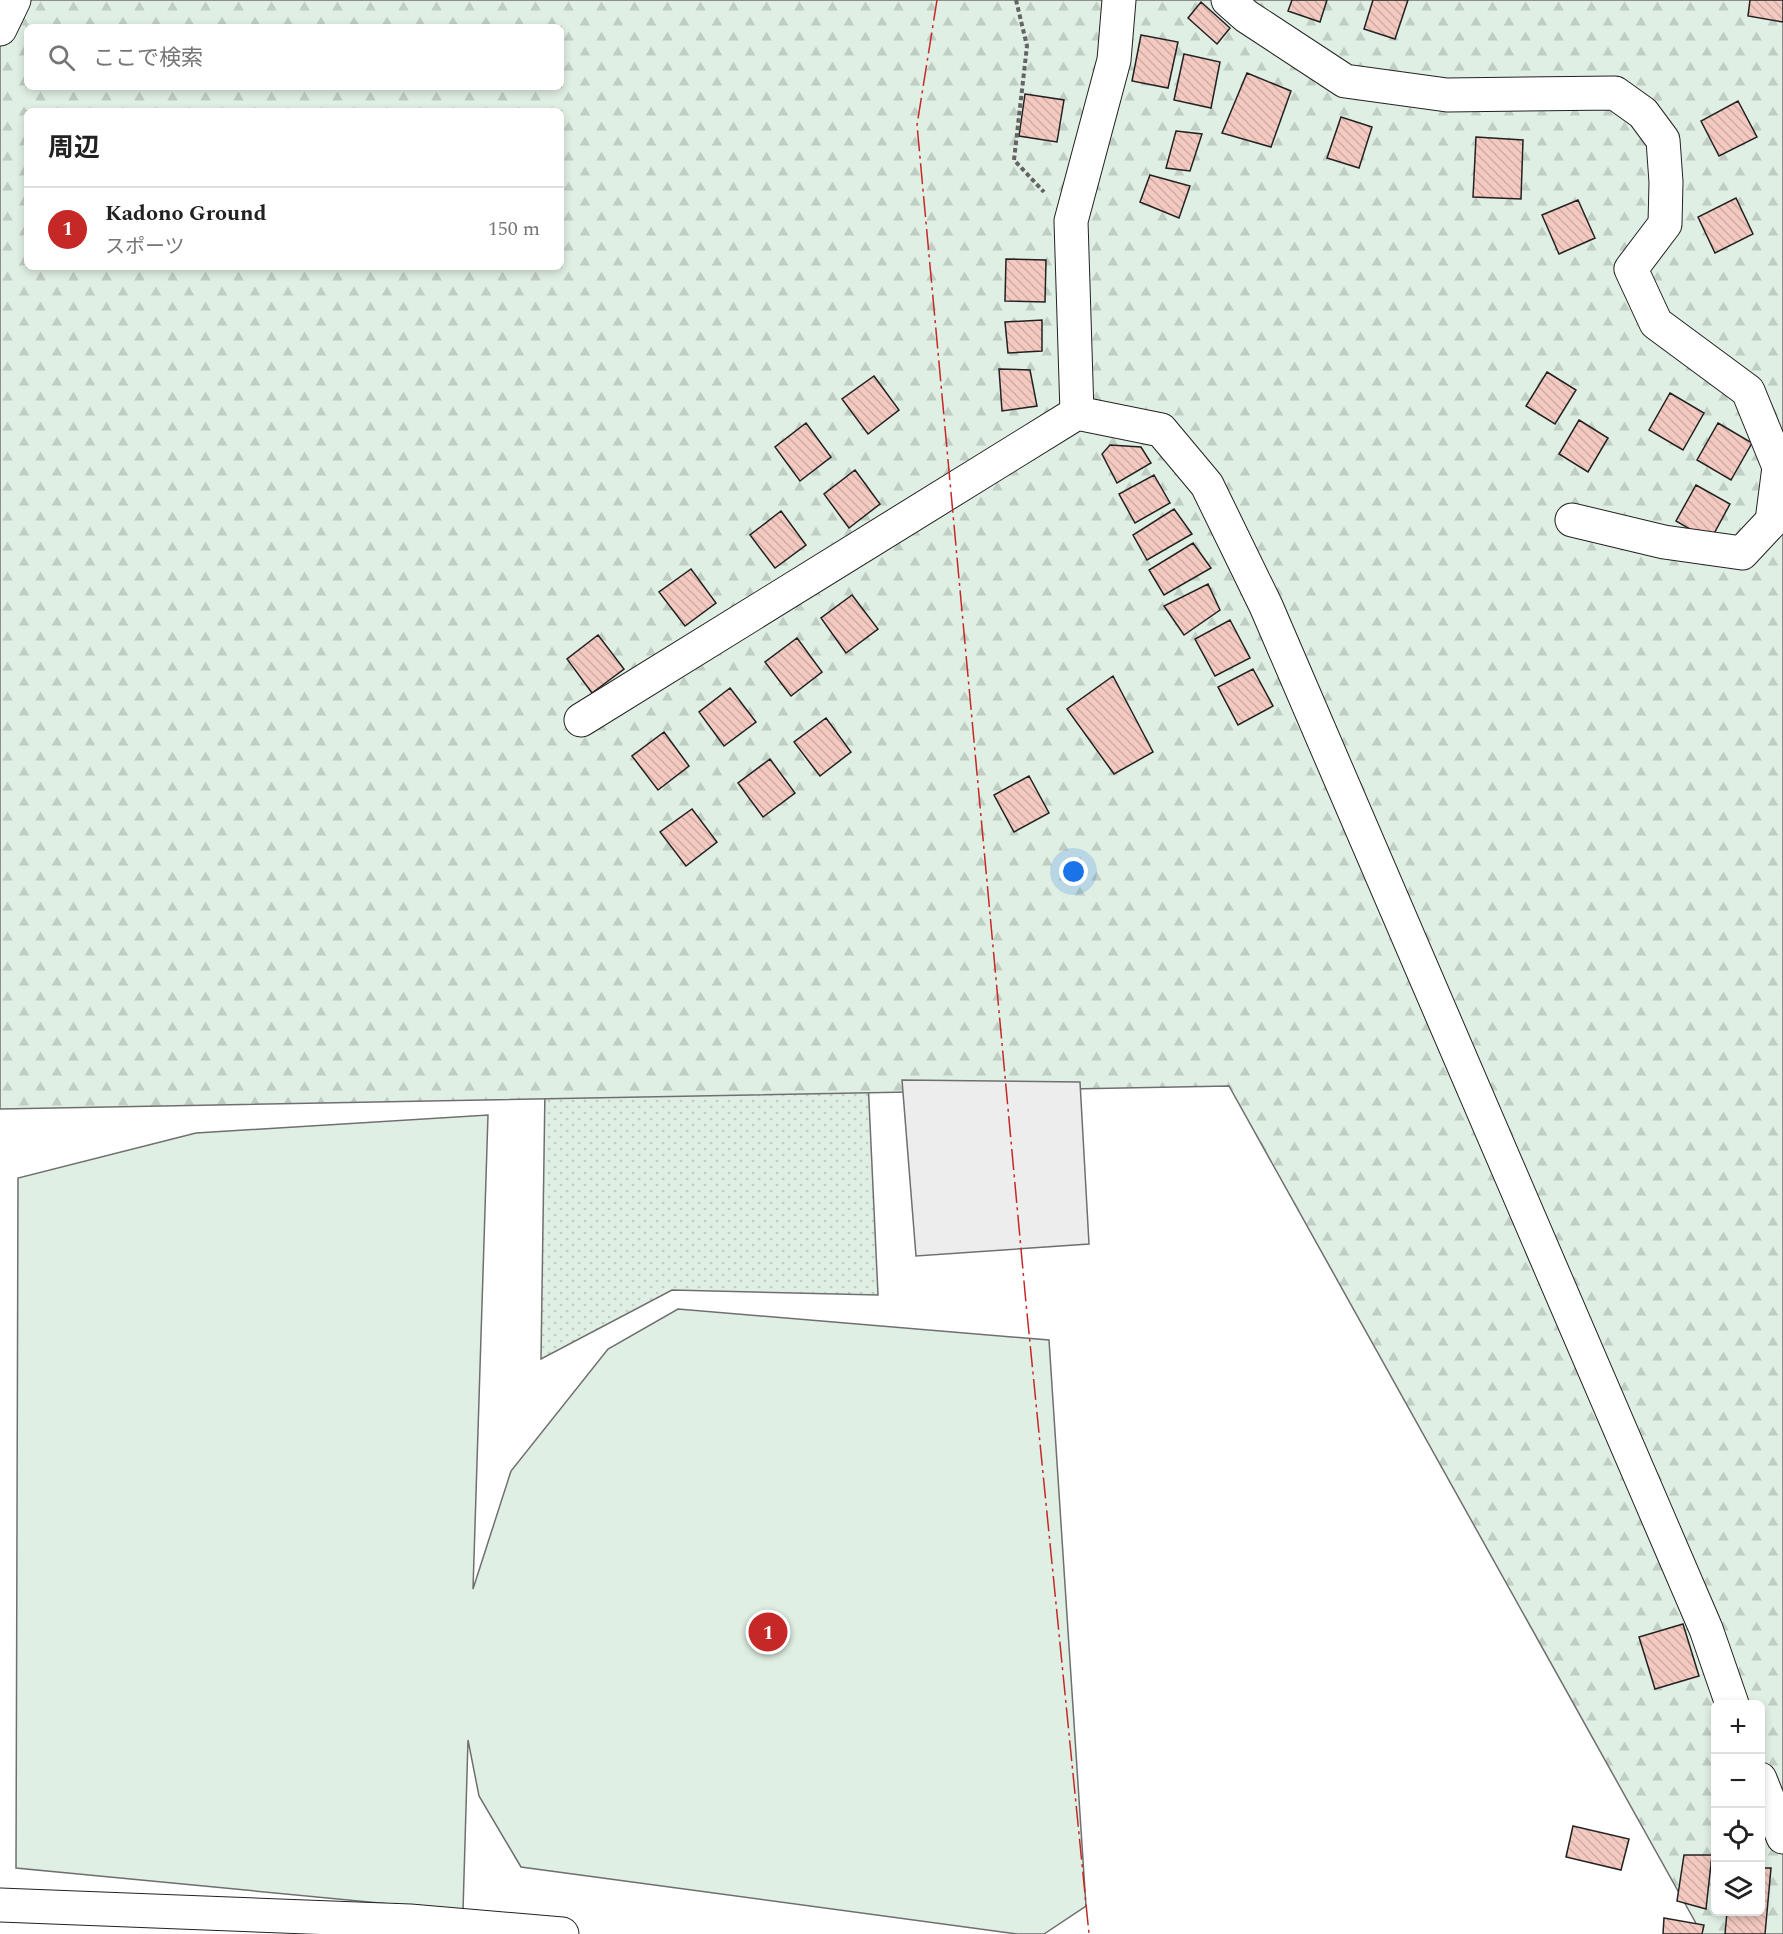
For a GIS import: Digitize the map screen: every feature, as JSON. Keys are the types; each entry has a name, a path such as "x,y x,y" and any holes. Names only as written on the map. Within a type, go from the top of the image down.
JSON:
{"street":[{"path":"0,29 14,0"},
{"path":"1077,413 1071,221 1114,60 1119,0"},
{"path":"1228,0 1246,16 1345,81 1447,95 1615,93 1643,113 1663,140 1666,182 1665,224 1631,269 1656,323 1748,392 1779,467 1772,521 1742,553 1664,542 1572,520"},
{"path":"581,720 1077,413 1161,430 1207,485 1270,617 1701,1618 1731,1700"},
{"path":"1765,1790 1783,1837"},
{"path":"0,1905 410,1921 562,1934"}],"path":[{"path":"1016,0 1027,46 1014,160 1071,221"}],"green space":[{"path":"0,0 1783,0 1783,1934 1702,1934 1229,1086 0,1109"},
{"path":"868,1080 878,1295 672,1290 541,1359 545,1089"},
{"path":"488,1115 473,1589 511,1471 608,1349 678,1309 1049,1340 1086,1906 1044,1934 1017,1934 521,1867 479,1796 468,1740 463,1911 16,1868 18,1178 196,1133"}],"shaded area":[{"path":"902,1080 1080,1082 1089,1244 916,1256"}],"building":[{"path":"1292,0 1327,0 1320,22 1288,11"},
{"path":"1373,0 1408,0 1395,39 1364,29"},
{"path":"1750,0 1783,0 1783,22 1748,16"},
{"path":"1201,2 1230,28 1217,44 1188,18"},
{"path":"1141,35 1178,42 1168,88 1132,81"},
{"path":"1184,54 1220,62 1211,108 1174,100"},
{"path":"1247,73 1291,91 1271,147 1222,133"},
{"path":"1025,94 1064,100 1057,142 1019,136"},
{"path":"1738,101 1757,137 1719,156 1701,121"},
{"path":"1341,117 1372,127 1359,168 1327,158"},
{"path":"1176,131 1202,134 1190,171 1166,168"},
{"path":"1476,137 1523,140 1521,199 1473,197"},
{"path":"1150,175 1190,186 1179,218 1140,202"},
{"path":"1736,198 1753,234 1715,253 1698,217"},
{"path":"1578,200 1595,238 1559,254 1542,215"},
{"path":"1006,259 1046,260 1045,302 1005,301"},
{"path":"1042,320 1042,351 1008,353 1005,322"},
{"path":"999,369 1030,370 1037,406 1002,411"},
{"path":"1547,372 1576,390 1555,424 1526,406"},
{"path":"874,376 899,410 868,434 842,399"},
{"path":"1670,393 1704,413 1683,450 1649,430"},
{"path":"1579,420 1608,438 1588,472 1559,454"},
{"path":"806,423 831,457 800,481 775,447"},
{"path":"1718,423 1752,443 1731,480 1697,460"},
{"path":"1110,445 1141,447 1151,463 1117,483 1102,454"},
{"path":"855,470 880,504 849,528 824,494"},
{"path":"1154,475 1170,503 1135,523 1119,494"},
{"path":"1696,485 1730,504 1710,541 1676,521"},
{"path":"1174,509 1192,534 1147,560 1133,535"},
{"path":"781,511 806,545 775,568 750,535"},
{"path":"1193,543 1211,568 1164,595 1149,570"},
{"path":"691,569 716,603 685,626 659,592"},
{"path":"1208,584 1220,610 1184,635 1164,606"},
{"path":"852,595 878,629 846,653 821,618"},
{"path":"1230,620 1250,658 1215,676 1195,639"},
{"path":"598,635 624,669 592,693 567,659"},
{"path":"797,638 822,672 791,696 765,662"},
{"path":"1253,669 1273,706 1238,725 1218,687"},
{"path":"1113,676 1153,752 1114,774 1067,709"},
{"path":"730,688 756,722 724,746 699,712"},
{"path":"826,718 851,752 820,776 794,742"},
{"path":"664,732 689,766 658,790 632,756"},
{"path":"770,759 795,793 763,817 738,783"},
{"path":"1029,776 1049,813 1014,832 994,795"},
{"path":"692,809 717,842 686,866 660,832"},
{"path":"1683,1624 1699,1676 1655,1689 1639,1637"},
{"path":"1573,1826 1629,1839 1621,1870 1566,1857"},
{"path":"1684,1855 1711,1855 1706,1909 1677,1901"},
{"path":"1765,1868 1771,1868 1765,1934 1725,1934 1727,1916 1765,1916"},
{"path":"1664,1918 1704,1925 1702,1934 1663,1934"}],"power":[{"path":"937,0 917,125 1026,1303 1089,1934"}],"place":[{"name":"Kadono Ground","path":"768,1632"}]}
